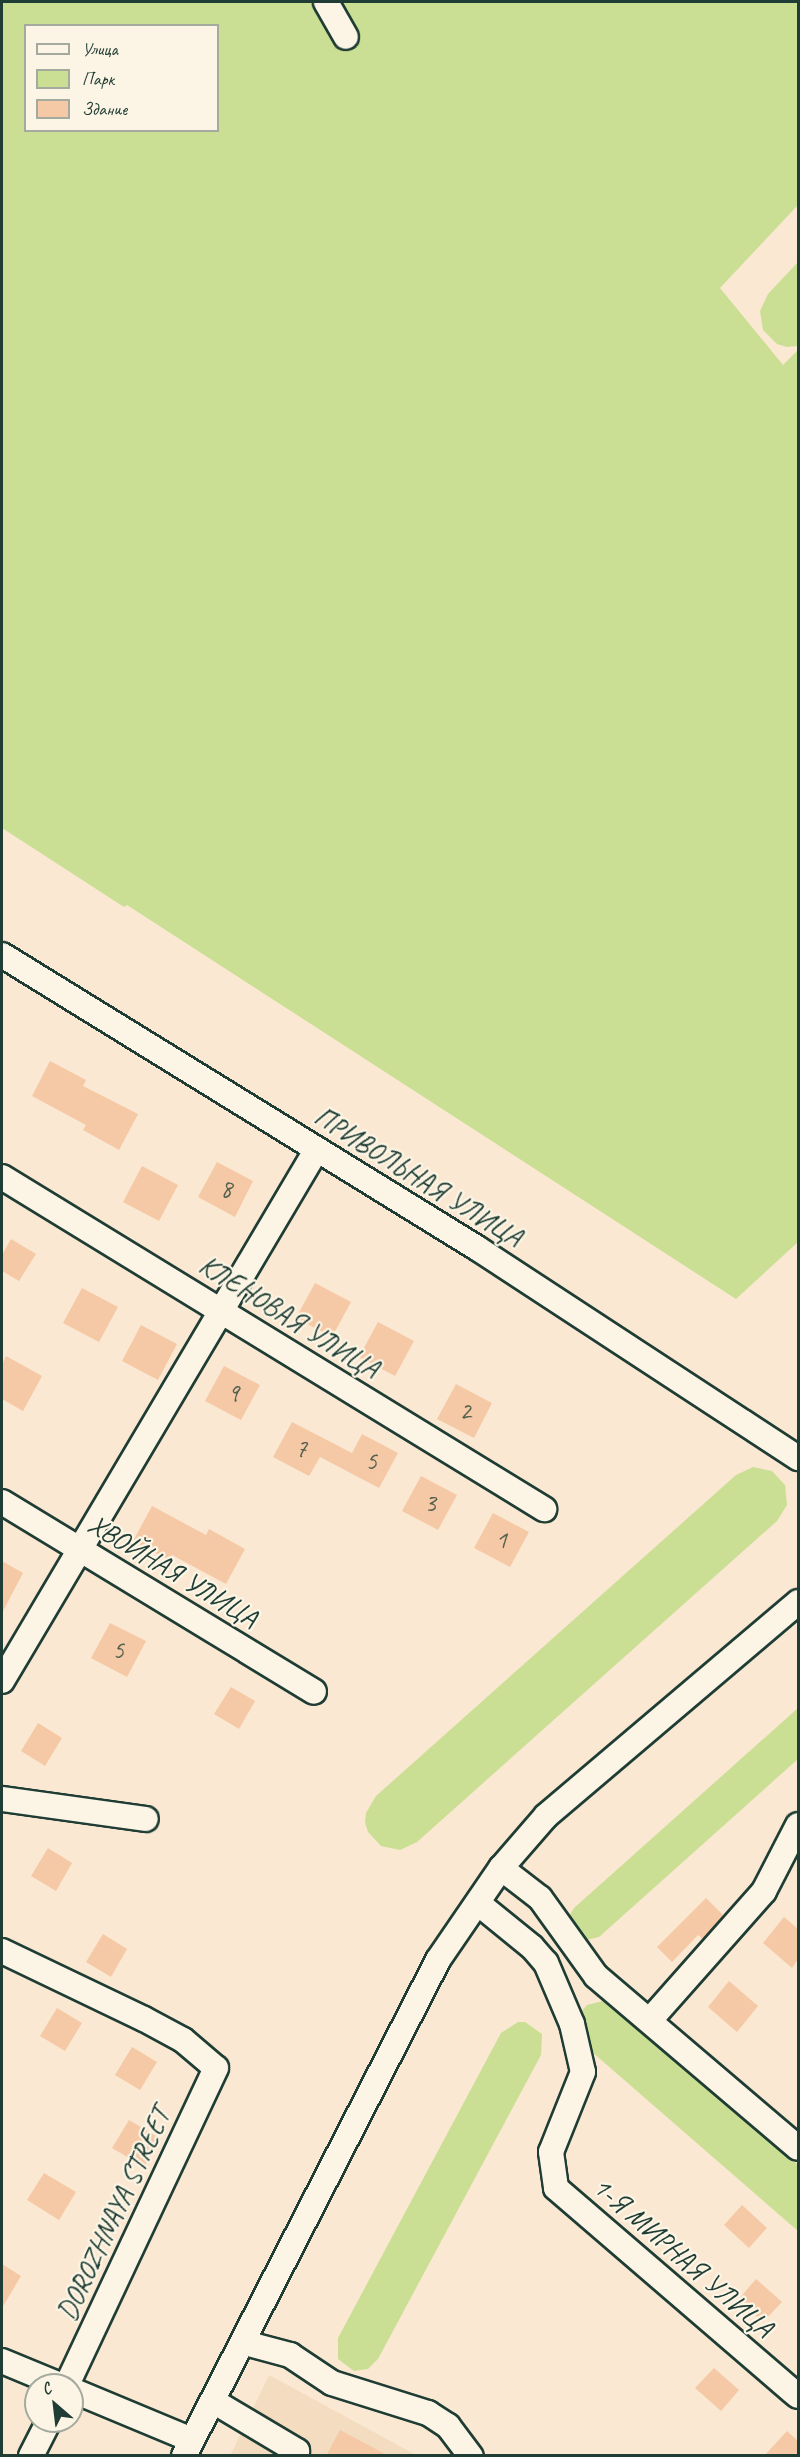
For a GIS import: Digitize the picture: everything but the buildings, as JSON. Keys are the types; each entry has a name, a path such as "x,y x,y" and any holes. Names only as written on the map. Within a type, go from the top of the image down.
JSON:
{"street":[{"path":"326,2 346,37"},
{"name":"ПРИВОЛЬНАЯ УЛИЦА","path":"2,955 317,1149 798,1458"},
{"path":"2,1681 317,1149"},
{"name":"КЛЕНОВАЯ УЛИЦА","path":"2,1177 544,1509"},
{"name":"ХВОЙНАЯ УЛИЦА","path":"2,1502 314,1692"},
{"path":"84,2396 188,2448 245,2343 438,1960 479,1904 501,1868 546,1816 798,1602"},
{"path":"2,1799 146,1819"},
{"path":"650,2020 764,1891 798,1825"},
{"path":"501,1868 540,1898 596,1976 798,2148"},
{"name":"1-Я МИРНАЯ УЛИЦА","path":"479,1904 532,1947 546,1963 572,2024 584,2072 551,2152 556,2188 798,2396"},
{"name":"DOROZHNAYA STREET","path":"2,1951 163,2030 216,2068 73,2373"},
{"path":"245,2343 290,2355 332,2383 428,2413 448,2426 471,2456"},
{"path":"2,2361 31,2373"},
{"path":"213,2401 297,2451 296,2456"},
{"path":"31,2456 43,2433"}],"shaded area":[{"path":"269,2375 416,2455 230,2456"}],"green space":[{"path":"2,2 798,2 798,205 720,288 783,365 798,350 798,1242 736,1299 127,905 124,907 2,828"},
{"path":"798,262 798,346 787,347 777,344 763,330 760,311 768,294"},
{"path":"753,1467 772,1471 785,1485 787,1505 777,1521 417,1842 400,1850 381,1846 368,1832 365,1822 366,1813 376,1796 736,1475"},
{"path":"798,1708 798,1759 599,1937 582,1941 568,1918 574,1908"},
{"path":"603,2001 617,2007 798,2165 798,2231 584,2045 577,2016 587,2005"},
{"path":"518,2022 525,2022 542,2034 541,2055 378,2359 368,2369 354,2371 338,2359 338,2338 501,2033"}]}
